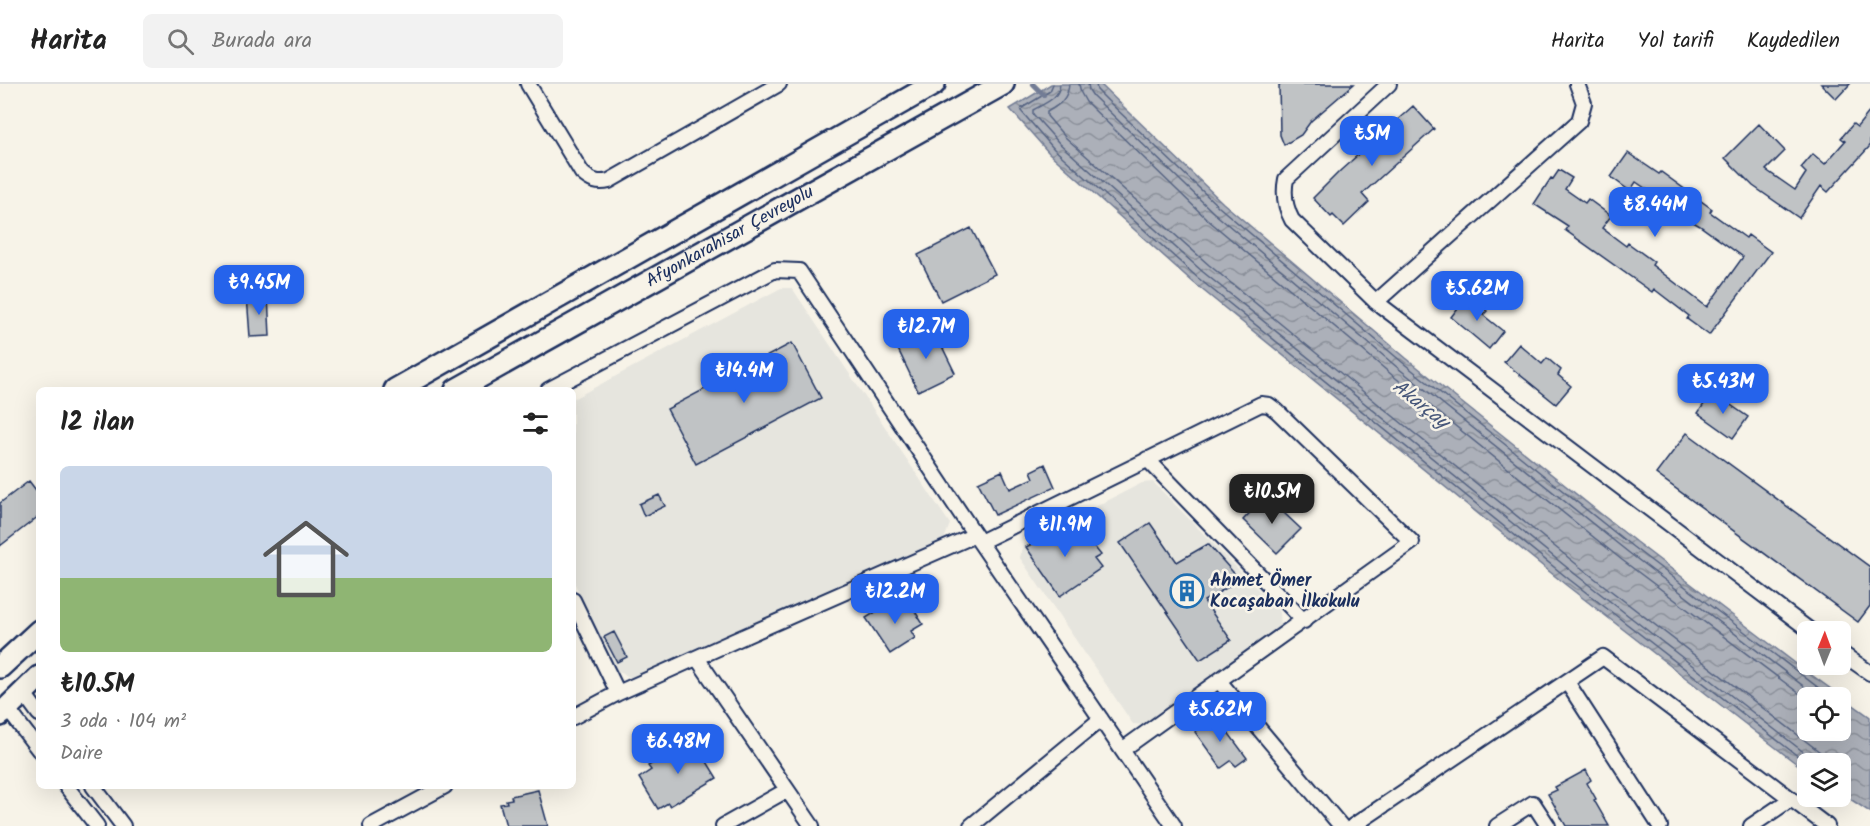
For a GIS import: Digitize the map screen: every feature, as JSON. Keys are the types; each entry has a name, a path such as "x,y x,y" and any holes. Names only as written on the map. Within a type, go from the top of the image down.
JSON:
{"highway":[{"name":"Afyonkarahisar Çevreyolu","path":"400,387 934,84"},
{"name":"Afyonkarahisar Çevreyolu","path":"461,387 995,88"},
{"path":"0,667 36,634"},
{"path":"3,712 36,680"}],"street":[{"path":"528,84 582,173 596,183 609,181 780,84"},
{"path":"1389,84 1286,179 1285,204 1298,227 1376,302 1797,621"},
{"path":"1376,302 1579,121 1584,103 1577,84"},
{"path":"554,387 775,270 799,271 1174,826"},
{"path":"576,715 618,693 697,658 978,539 1255,406 1269,405 1412,542 1122,750"},
{"path":"1147,459 1304,621"},
{"path":"576,606 618,693"},
{"path":"1353,826 1603,657 1827,826"},
{"path":"697,658 812,826"},
{"path":"1851,660 1870,673"},
{"path":"1219,681 1341,826"},
{"path":"1567,682 1660,826"},
{"path":"23,692 36,710"},
{"path":"3,712 36,747"},
{"path":"971,826 986,821 1101,719"},
{"path":"68,789 97,826"},
{"path":"95,789 123,826"},
{"path":"371,826 439,789"},
{"path":"723,826 787,790"},
{"path":"1751,826 1791,799"},
{"path":"1497,826 1533,803 1548,826"}],"shaded area":[{"path":"781,288 792,288 950,524 943,542 632,678 617,671 576,586 576,397"},
{"path":"1153,482 1280,612 1281,628 1146,725 1133,724 1020,558 1023,544 1142,483"}],"water":[{"path":"1051,84 1100,84 1223,203 1406,358 1636,542 1797,664 1797,675 1812,675 1828,687 1797,687 1797,741 1851,741 1851,703 1870,717 1870,812 1851,800 1851,753 1797,753 1797,764 1793,761 1566,585 1194,283 1049,153 1010,109"}],"building":[{"path":"1279,84 1354,84 1311,121 1301,135 1284,145 1280,135"},
{"path":"1821,84 1850,84 1836,99"},
{"path":"1413,106 1434,129 1362,194 1369,202 1344,226 1333,215 1331,217 1313,198"},
{"path":"1870,111 1870,146 1828,192 1821,186 1799,218 1753,186 1725,158 1759,124 1785,151 1766,170 1795,190 1806,173 1801,168 1813,154 1825,164 1845,141 1841,138 1853,124 1857,127"},
{"path":"1628,153 1659,174 1661,172 1712,209 1710,212 1746,238 1748,235 1771,252 1709,335 1687,319 1689,316 1654,289 1652,292 1565,230 1568,226 1534,204 1559,170 1572,178 1565,189 1585,203 1588,199 1611,216 1602,228 1626,246 1628,243 1654,262 1652,265 1707,307 1743,257 1700,226 1686,218 1684,221 1658,202 1661,199 1636,182 1630,191 1611,177"},
{"path":"971,228 995,274 941,301 918,255"},
{"path":"268,295 270,336 250,337 247,296"},
{"path":"1468,295 1487,311 1483,315 1503,331 1489,349 1451,317"},
{"path":"934,330 955,373 918,391 897,347"},
{"path":"792,343 821,398 696,464 667,409"},
{"path":"1519,344 1542,364 1547,358 1561,370 1558,375 1571,386 1556,404 1504,362"},
{"path":"1712,392 1748,417 1733,438 1698,413"},
{"path":"1687,433 1870,567 1870,606 1858,622 1656,474"},
{"path":"1045,464 1055,487 995,515 978,482 1002,471 1010,489 1034,478 1031,471"},
{"path":"29,481 36,490 36,518 0,546 0,503"},
{"path":"659,495 665,506 644,516 639,504"},
{"path":"1266,496 1301,529 1277,553 1243,520"},
{"name":"Ahmet Ömer Kocaşaban İlkokulu","path":"1150,523 1177,562 1208,544 1240,580 1204,601 1231,640 1200,660 1120,543"},
{"path":"1068,525 1078,537 1084,534 1101,555 1094,559 1101,568 1060,596 1026,547"},
{"path":"906,597 923,624 911,631 915,638 890,654 866,618 882,608 884,611"},
{"path":"614,632 627,657 617,662 604,637"},
{"path":"1216,716 1247,758 1236,766 1231,761 1221,768 1195,732"},
{"path":"693,739 717,778 670,806 668,803 658,809 639,778 651,770 648,766"},
{"path":"1586,770 1591,780 1587,783 1609,826 1566,826 1548,794 1557,790 1555,787"},
{"path":"538,790 548,826 506,826 500,804 507,803 506,800 512,799 511,796"}],"waterway":[{"name":"Akarçay","path":"1033,84 1044,95"}],"place":[{"name":"Ahmet Ömer Kocaşaban İlkokulu","path":"1187,591"}]}
